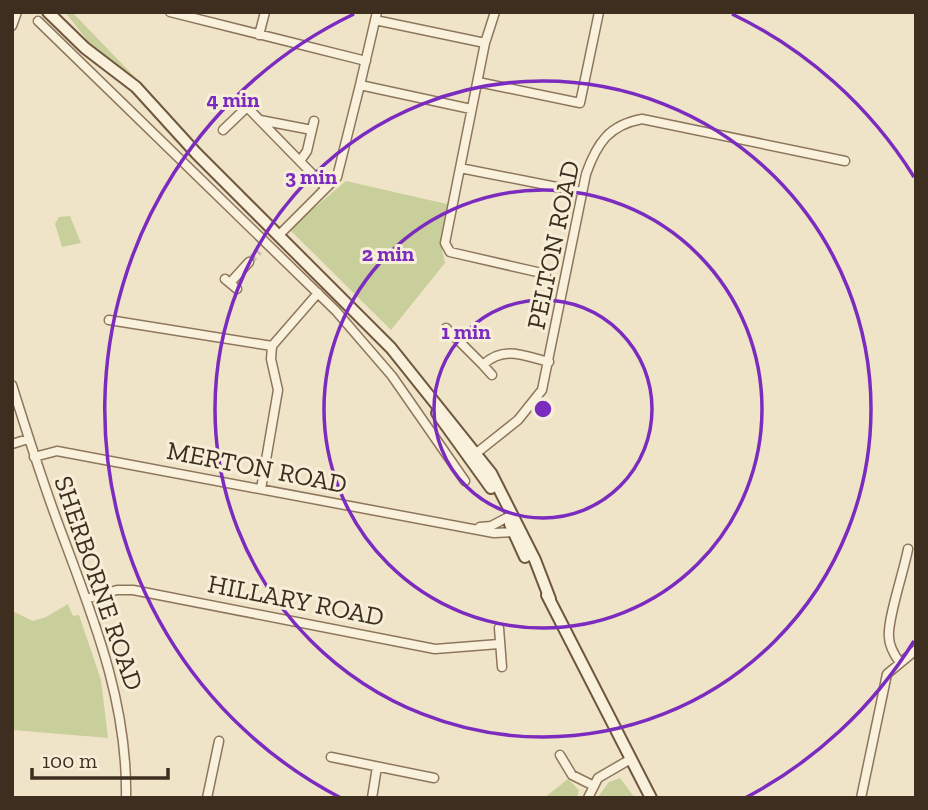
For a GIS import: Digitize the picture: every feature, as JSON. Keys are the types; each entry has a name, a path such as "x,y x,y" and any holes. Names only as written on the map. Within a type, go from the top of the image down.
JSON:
{"street":[{"path":"12,26 17,12"},
{"path":"48,12 60,18 85,48 136,87 196,153 369,324 430,398 451,434 474,455 510,516 629,760 651,798"},
{"path":"170,12 366,61"},
{"path":"259,35 265,12"},
{"path":"495,12 485,43 445,243 450,252 546,274"},
{"path":"478,82 580,103 599,12"},
{"path":"279,235 340,172 376,16 485,43"},
{"path":"38,22 318,293 392,376 465,481"},
{"path":"360,85 471,109"},
{"path":"223,130 247,107 326,188"},
{"name":"PELTON ROAD","path":"474,455 528,410 542,390 582,192 594,150 607,134 624,122 642,119 845,161"},
{"path":"261,120 312,131"},
{"path":"300,160 307,151 314,121"},
{"path":"184,166 196,153"},
{"path":"460,168 582,192"},
{"path":"258,251 265,244"},
{"path":"231,284 249,262"},
{"path":"261,489 278,390 271,359 272,346 318,293"},
{"path":"109,320 272,346"},
{"path":"446,328 492,375"},
{"path":"483,365 494,354 501,352 549,362"},
{"path":"392,376 405,366"},
{"name":"SHERBORNE ROAD","path":"12,385 34,457 86,599 117,696 125,749 126,798"},
{"path":"12,444 28,439"},
{"name":"MERTON ROAD","path":"34,457 57,451 473,528 517,531"},
{"name":"MERTON ROAD","path":"473,528 491,526 510,516"},
{"path":"900,663 888,640 889,625 901,586 908,549"},
{"name":"HILLARY ROAD","path":"86,599 117,590 133,590 435,649 499,644"},
{"path":"499,628 502,667"},
{"path":"861,798 887,674 916,650"},
{"path":"207,798 219,741"},
{"path":"560,755 572,775 592,785"},
{"path":"331,757 434,778"},
{"path":"587,798 592,785 629,760"},
{"path":"372,798 377,767"}],"green space":[{"path":"65,12 72,12 158,101 94,49"},
{"path":"346,181 451,205 442,250 445,263 391,330 289,229"},
{"path":"70,216 81,243 62,247 55,224 59,217"},
{"path":"68,604 73,616 79,615 101,680 108,738 12,730 12,611 33,621"},
{"path":"620,778 635,798 597,798 609,782"},
{"path":"568,779 579,790 577,798 544,798"}],"tunnel":[{"path":"249,262 259,251"}]}
